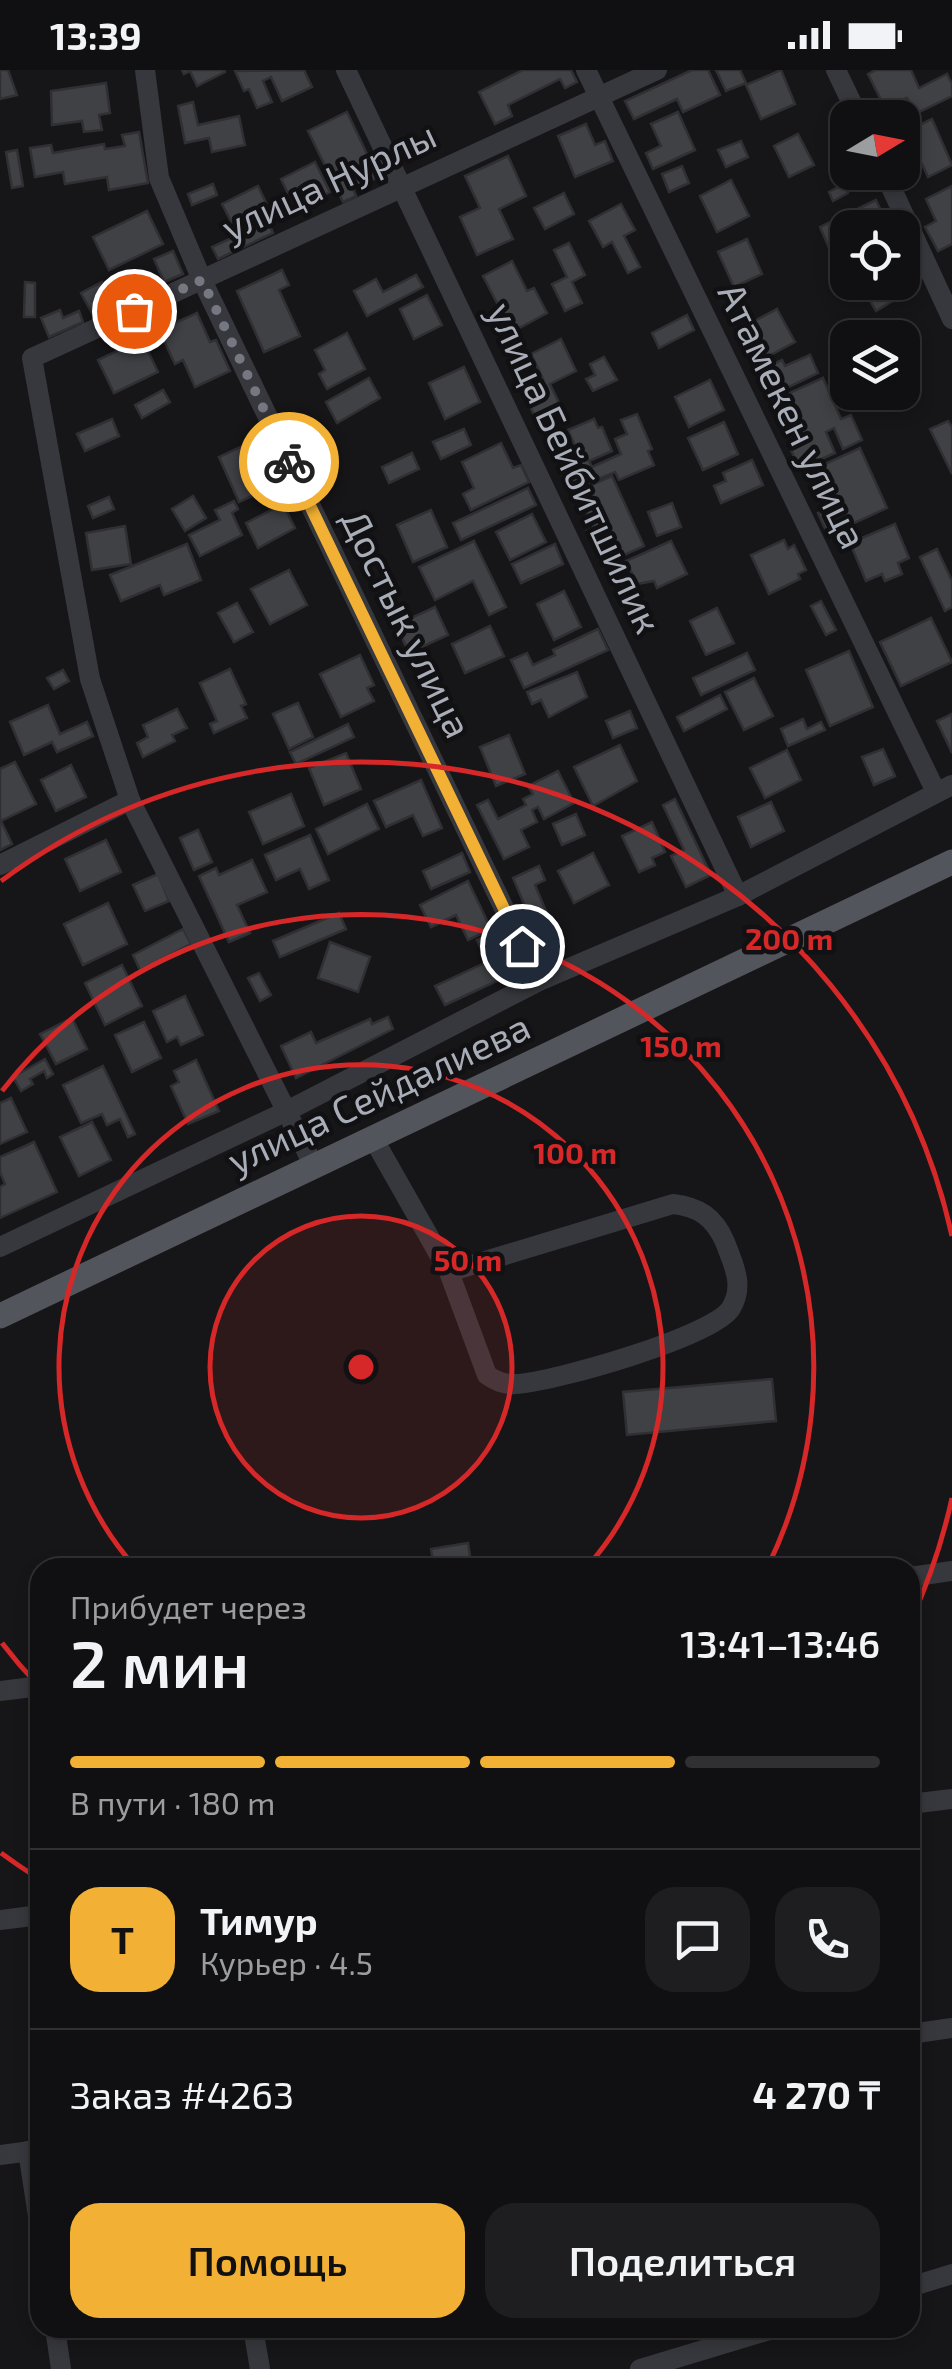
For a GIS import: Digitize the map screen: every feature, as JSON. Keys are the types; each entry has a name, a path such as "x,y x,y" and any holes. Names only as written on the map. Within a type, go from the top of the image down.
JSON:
{"main road":[{"name":"улица Сейдалиева","path":"0,1316 952,862"}],"street":[{"name":"Достык улица","path":"145,70 159,178 202,280 539,980"},
{"name":"улица Бейбитшилик","path":"346,70 738,896"},
{"name":"Атамекен улица","path":"586,70 944,788"},
{"name":"улица Нурлы","path":"130,800 90,679 32,358 656,70"},
{"path":"836,70 850,100"},
{"path":"892,190 952,319"},
{"path":"0,1247 286,1111 539,980 738,896 944,788"},
{"path":"0,865 130,800 314,1166"},
{"path":"373,1138 449,1272 487,1375 498,1382 546,1380 673,1342 709,1327 730,1312 738,1276 719,1228 706,1214 690,1206 673,1204 449,1272"},
{"path":"920,1576 952,1572"},
{"path":"0,1691 30,1687"},
{"path":"920,1803 952,1799"},
{"path":"0,1920 30,1916"},
{"path":"920,2033 952,2028"},
{"path":"0,2155 30,2151"},
{"path":"920,2283 952,2274"},
{"path":"56,2338 61,2369"},
{"path":"255,2338 260,2369"},
{"path":"640,2369 743,2338"}],"building":[{"path":"0,70 8,70 17,95 0,99"},
{"path":"182,70 225,72 197,86 190,71 184,74"},
{"path":"304,70 312,87 282,101 271,77 263,81 272,102 257,108 235,71"},
{"path":"523,70 571,70 577,82 565,88 560,79 508,105 512,116 495,124 479,92"},
{"path":"692,70 708,70 720,95 683,112 677,99 634,119 625,101"},
{"path":"716,70 740,70 746,83 726,91"},
{"path":"781,70 795,104 761,119 746,85"},
{"path":"876,70 911,70 919,88 947,74 952,96 920,112 920,100 881,100 868,74"},
{"path":"106,83 110,113 99,115 102,130 84,132 82,121 52,125 51,91"},
{"path":"193,102 198,125 239,116 245,145 212,152 209,138 185,143 178,106"},
{"path":"347,112 378,177 353,189 356,196 343,202 308,131"},
{"path":"678,112 695,150 653,169 646,153 661,146 651,124"},
{"path":"932,119 952,165 928,177 920,165 920,125"},
{"path":"586,124 595,145 605,141 613,161 575,177 558,136"},
{"path":"139,132 148,183 109,190 107,177 65,184 63,172 35,177 30,148 51,145 53,153 104,144 105,149 125,146 122,135"},
{"path":"798,134 814,165 789,177 774,146"},
{"path":"741,141 748,157 726,167 718,150"},
{"path":"17,150 23,186 12,188 6,152"},
{"path":"508,156 526,196 499,209 513,239 477,255 460,217 480,208 465,176"},
{"path":"315,162 330,192 296,210 281,179"},
{"path":"682,166 689,183 669,192 662,174"},
{"path":"731,180 749,216 717,232 700,196"},
{"path":"213,184 217,195 192,205 188,194"},
{"path":"258,186 270,211 235,229 222,204"},
{"path":"952,186 952,244 938,251 925,227 936,221 926,199"},
{"path":"847,190 848,193 833,201 829,192"},
{"path":"564,193 574,214 545,229 534,208"},
{"path":"876,200 881,210 855,210"},
{"path":"621,204 635,230 624,236 640,267 628,273 612,242 603,247 589,221"},
{"path":"147,211 163,244 109,270 93,237"},
{"path":"268,221 273,233 218,259 212,247"},
{"path":"830,222 830,250 820,227"},
{"path":"747,239 762,274 734,287 718,252"},
{"path":"569,243 585,275 572,282 582,303 565,311 552,284 567,277 554,250"},
{"path":"173,251 183,274 164,282 154,259"},
{"path":"512,261 527,291 534,288 547,313 512,332 483,276"},
{"path":"282,270 289,285 279,290 300,336 264,352 237,291"},
{"path":"416,275 423,287 367,316 354,291 376,279 383,292"},
{"path":"25,282 35,283 35,317 24,317"},
{"path":"102,282 115,305 94,317 81,293"},
{"path":"427,295 442,325 414,339 400,309"},
{"path":"870,300 894,300 876,311"},
{"path":"777,309 795,342 763,359 745,326"},
{"path":"60,310 63,318 79,311 83,322 49,337 41,318"},
{"path":"197,313 210,342 216,340 230,371 195,387 183,360 175,364 159,330"},
{"path":"687,315 694,330 659,348 652,333"},
{"path":"347,333 365,369 327,389 319,374 325,370 315,350"},
{"path":"142,339 158,372 114,393 98,360"},
{"path":"561,339 576,371 550,384 560,405 535,417 522,389 543,379 531,354"},
{"path":"810,355 818,373 768,397 756,372 782,360 785,366"},
{"path":"604,357 617,380 593,391 586,379 595,375 590,364"},
{"path":"464,367 480,402 445,419 429,383"},
{"path":"369,378 380,398 337,423 326,402"},
{"path":"823,378 830,394 830,410 837,410 841,419 851,415 862,440 843,449 834,428 826,432 835,453 799,469 789,445 805,438 785,395"},
{"path":"710,380 724,410 689,427 675,397"},
{"path":"163,390 170,402 142,418 135,405"},
{"path":"637,414 652,449 648,451 654,465 619,480 615,472 569,491 559,468 581,459 568,430 594,419 598,428 602,427 612,451 589,461 592,467 621,454 615,439 627,434 621,420"},
{"path":"112,419 119,436 85,451 77,434"},
{"path":"948,421 952,427 952,474 930,429"},
{"path":"724,422 738,454 703,470 688,438"},
{"path":"464,429 471,445 441,459 433,442"},
{"path":"324,431 335,450 319,459 308,441"},
{"path":"262,432 284,481 239,502 219,457"},
{"path":"501,443 513,468 521,465 529,482 471,510 463,494 474,488 462,462"},
{"path":"860,448 887,508 828,535 818,513 833,506 816,468"},
{"path":"412,453 419,469 389,483 382,467"},
{"path":"752,460 763,485 721,503 714,486 726,481 723,473"},
{"path":"612,476 644,546 602,565 587,531 594,528 577,491"},
{"path":"528,488 536,505 461,540 453,523"},
{"path":"193,496 206,518 185,531 172,509"},
{"path":"109,497 114,509 93,518 88,506"},
{"path":"234,501 238,509 232,513 242,535 200,556 189,535 220,520 215,510"},
{"path":"672,503 681,527 657,536 648,512"},
{"path":"283,504 295,528 258,548 246,523"},
{"path":"431,510 447,547 413,562 397,525"},
{"path":"532,514 546,542 510,560 496,532"},
{"path":"895,524 909,558 898,563 902,574 885,581 882,574 866,581 850,543"},
{"path":"125,526 131,564 92,570 86,533"},
{"path":"784,540 788,549 794,545 806,570 798,574 800,579 769,594 751,555"},
{"path":"474,541 506,607 489,615 473,581 435,600 419,567"},
{"path":"671,541 687,574 657,588 654,581 637,584 626,561"},
{"path":"187,544 201,580 164,595 160,585 121,601 110,575"},
{"path":"555,544 563,564 521,583 512,564"},
{"path":"937,549 952,581 952,607 945,611 920,557"},
{"path":"289,570 307,605 270,624 251,589"},
{"path":"564,591 581,627 554,640 537,604"},
{"path":"821,601 836,630 826,635 811,606"},
{"path":"237,603 253,632 234,642 218,613"},
{"path":"435,607 448,635 409,653 396,625"},
{"path":"717,608 734,643 706,655 690,621"},
{"path":"931,618 952,662 901,686 880,642"},
{"path":"490,626 504,656 465,673 452,644"},
{"path":"598,629 608,650 524,688 511,660 527,653 533,665 555,655 553,650"},
{"path":"849,651 873,707 830,726 806,670"},
{"path":"747,653 755,670 701,695 693,678"},
{"path":"360,655 374,685 367,688 374,701 341,717 320,674"},
{"path":"230,669 246,704 241,706 247,718 214,733 210,724 217,721 200,683"},
{"path":"63,670 69,681 54,689 47,678"},
{"path":"577,672 587,697 549,717 541,700 532,704 527,692"},
{"path":"754,678 773,716 744,730 725,692"},
{"path":"720,695 727,709 684,731 677,717"},
{"path":"298,703 313,737 289,749 273,714"},
{"path":"48,705 60,734 87,722 93,736 57,752 52,742 24,755 10,722"},
{"path":"177,709 187,728 172,735 175,741 143,757 137,743 148,737 143,725"},
{"path":"630,711 637,728 613,738 606,721"},
{"path":"952,714 952,753 937,721"},
{"path":"803,719 807,729 821,722 825,730 788,746 781,729"},
{"path":"348,724 354,737 296,764 290,752"},
{"path":"509,735 525,774 496,786 480,747"},
{"path":"620,745 637,781 593,806 574,767"},
{"path":"883,749 895,776 874,785 862,757"},
{"path":"787,750 801,780 765,798 750,768"},
{"path":"346,753 361,789 324,805 309,768"},
{"path":"15,762 36,804 1,821 12,844 0,850 0,769"},
{"path":"71,765 86,797 56,811 41,780"},
{"path":"558,771 574,803 544,819 538,807 532,810 537,822 521,830 529,847 504,859 477,805 488,800 498,819 526,805 523,799 533,794 528,786"},
{"path":"421,780 442,828 423,836 413,815 386,827 374,801"},
{"path":"291,794 304,826 263,844 249,812"},
{"path":"675,799 711,875 686,887 671,856 684,850 663,805"},
{"path":"771,802 784,831 751,847 738,817"},
{"path":"367,804 379,829 328,854 316,829"},
{"path":"576,814 585,835 562,845 553,824"},
{"path":"652,822 665,852 652,858 655,865 639,872 622,836"},
{"path":"198,830 212,862 194,870 180,838"},
{"path":"310,835 329,880 309,889 300,869 276,880 265,855"},
{"path":"106,840 121,872 80,891 65,859"},
{"path":"462,853 470,872 431,889 423,871"},
{"path":"593,853 609,885 574,903 558,871"},
{"path":"252,860 267,892 237,905 250,933 229,942 199,876 216,868 219,875"},
{"path":"539,866 545,880 535,885 563,951 547,958 513,878"},
{"path":"158,874 169,901 145,911 133,885"},
{"path":"468,881 491,929 468,940 456,915 431,927 420,905"},
{"path":"108,903 127,944 83,965 64,924"},
{"path":"339,913 346,929 280,957 273,941"},
{"path":"183,929 191,944 140,970 133,955"},
{"path":"497,931 516,972 445,1005 435,986 487,962 477,940"},
{"path":"330,942 370,957 358,992 318,978"},
{"path":"122,965 142,1006 105,1025 85,983"},
{"path":"259,973 271,995 260,1001 248,978"},
{"path":"185,996 203,1035 181,1045 177,1037 167,1042 153,1011"},
{"path":"388,1017 393,1029 296,1078 281,1046 311,1032 316,1043 370,1019 372,1024"},
{"path":"72,1018 87,1049 56,1064 40,1034"},
{"path":"144,1022 161,1058 132,1072 115,1035"},
{"path":"45,1059 53,1074 47,1078 44,1071 30,1079 33,1084 21,1091 13,1077"},
{"path":"196,1060 219,1111 188,1124 171,1086 179,1082 174,1071"},
{"path":"103,1066 135,1134 128,1137 120,1119 107,1125 102,1114 81,1123 63,1085"},
{"path":"11,1098 27,1132 0,1144 0,1103"},
{"path":"92,1122 111,1160 79,1176 60,1137"},
{"path":"34,1142 57,1192 0,1218 0,1187 5,1184 0,1157"},
{"path":"772,1379 776,1421 627,1435 623,1392"},
{"path":"468,1543 470,1558 432,1558 431,1549"}],"way so far":[{"path":"134,311 202,280 289,462"}],"route":[{"path":"289,462 522,946"}]}
